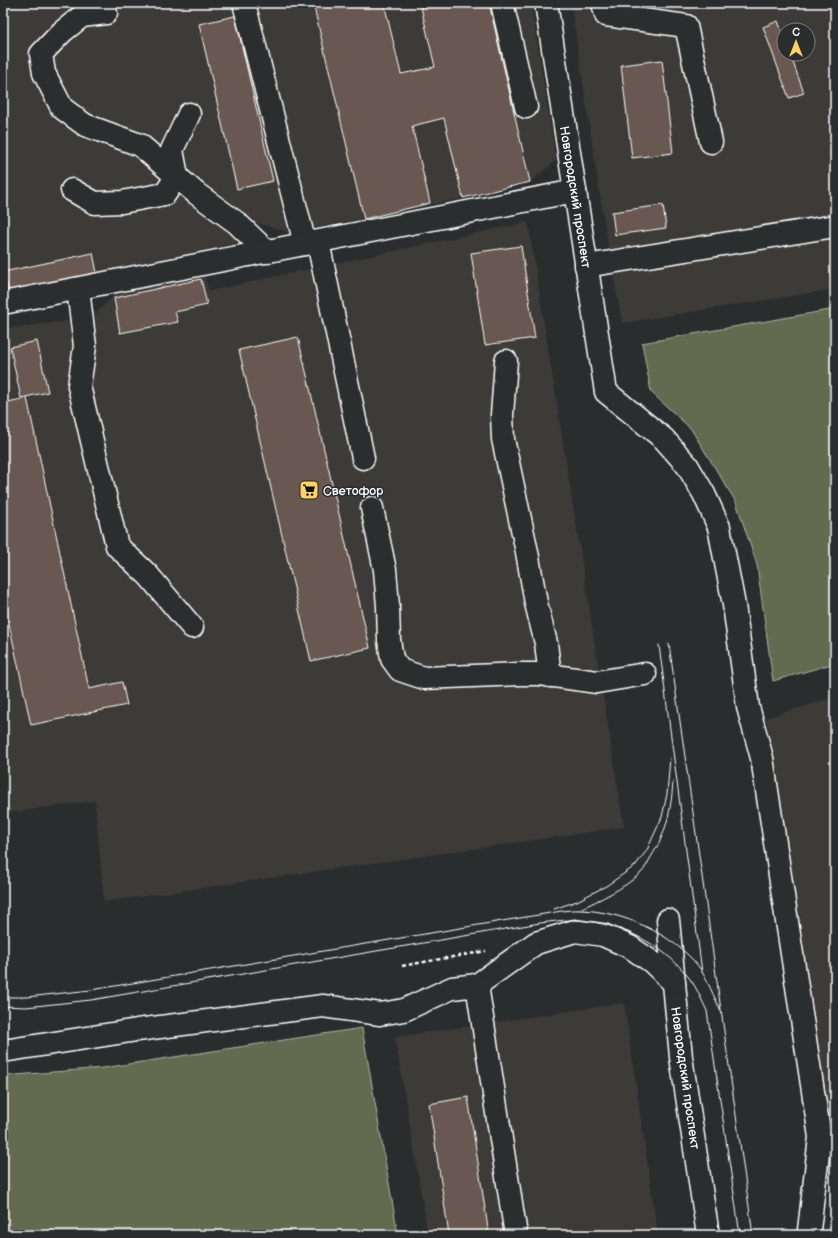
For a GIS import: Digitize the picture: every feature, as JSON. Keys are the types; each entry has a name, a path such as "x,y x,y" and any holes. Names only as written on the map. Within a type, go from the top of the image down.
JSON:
{"street":[{"path":"244,3 312,243 363,458"},
{"path":"502,3 526,107"},
{"name":"Новгородский проспект","path":"546,3 606,392 664,440 686,465 704,494 719,527 734,605 748,707 762,758 820,1137 809,1230 810,1235"},
{"path":"603,3 606,15 686,26 711,142"},
{"path":"106,13 82,16 62,32 41,54 44,73 62,108 84,125 140,145 197,194 237,223 267,252"},
{"path":"72,190 95,203 122,202 165,194 177,176 172,150 189,114"},
{"path":"3,304 575,191"},
{"path":"586,266 835,226"},
{"path":"78,289 85,346 79,386 117,546 148,575 192,626"},
{"path":"506,361 502,415 502,439 527,552 536,603 546,643 550,676"},
{"path":"372,508 385,570 389,640 392,659 400,670 424,678 540,674 597,682 645,674"},
{"name":"Новгородский проспект","path":"668,920 681,1057 708,1235"},
{"path":"3,1051 137,1030 323,1006 380,1014 404,1010 452,988 477,985 536,943 575,930 603,935 630,946 652,962 674,983"},
{"path":"477,985 516,1235"}],"path":[{"path":"402,966 491,951"}],"shaded area":[{"path":"3,3 531,3 556,160 530,182 463,198 301,231 288,232 254,222 238,243 3,292"},
{"path":"571,3 835,3 835,289 622,323 602,209"},
{"path":"528,222 624,827 104,902 95,801 7,813 3,793 3,329 67,321 95,315 117,292 204,274 209,291"},
{"path":"835,697 835,1172 766,718"},
{"path":"624,1003 658,1235 428,1235 395,1037"}],"green space":[{"path":"835,309 835,663 773,681 757,565 736,502 691,429 651,392 642,343"},
{"path":"362,1028 398,1235 3,1235 3,1076 103,1068"}],"building":[{"path":"313,3 384,3 401,74 435,67 420,3 489,3 530,182 463,198 444,118 412,126 430,203 364,219"},
{"path":"235,16 273,181 237,189 199,24"},
{"path":"778,21 776,22 776,62 793,62 804,93 789,98 763,27"},
{"path":"662,60 673,153 632,158 621,65"},
{"path":"663,205 666,228 615,235 612,212"},
{"path":"521,246 535,338 485,345 471,253"},
{"path":"93,253 97,273 9,291 3,273 3,272"},
{"path":"201,279 207,305 175,312 178,322 120,333 114,298"},
{"path":"298,337 370,648 311,661 239,350"},
{"path":"37,341 48,392 21,398 10,347"},
{"path":"27,398 89,689 122,682 127,705 31,725 3,596 3,403"},
{"path":"468,1097 489,1235 449,1235 429,1104"}],"tram line":[{"path":"669,644 753,1235"},
{"path":"659,645 702,972"},
{"path":"554,909 577,901 606,886 635,866 647,850 662,817 667,794 670,758"},
{"path":"580,909 619,889 644,870 661,839 667,821 673,781"},
{"path":"3,997 27,997 91,990 575,910 596,911 629,920 646,926 675,944 699,967 721,1011"},
{"path":"3,1006 26,1007 91,1000 540,923 571,920 605,924 637,936 666,954 679,966 693,983 707,1011 740,1235"}],"place":[{"name":"Светофор","path":"309,490"}]}
